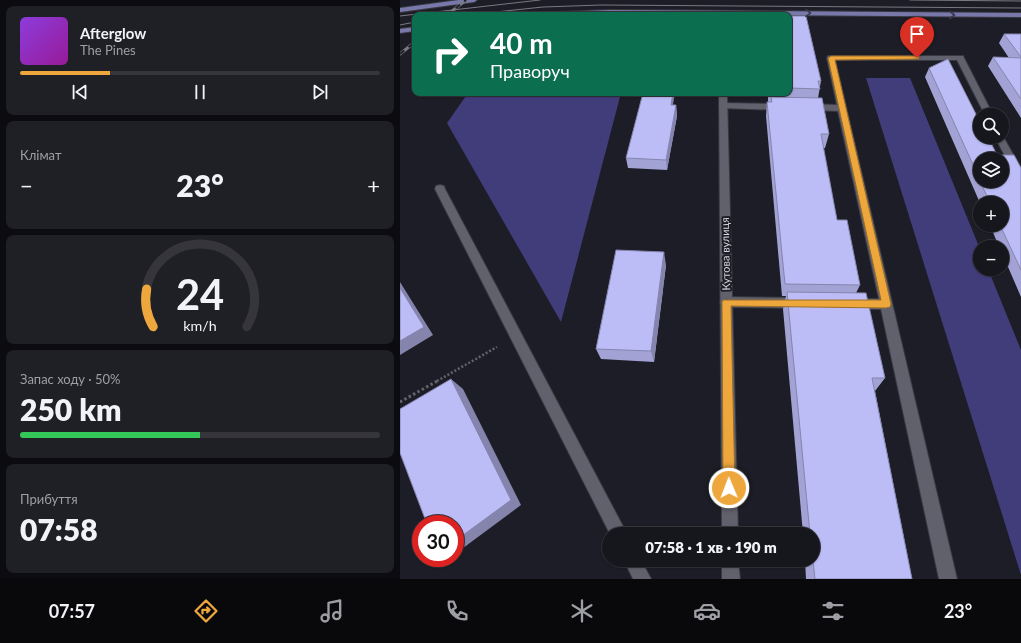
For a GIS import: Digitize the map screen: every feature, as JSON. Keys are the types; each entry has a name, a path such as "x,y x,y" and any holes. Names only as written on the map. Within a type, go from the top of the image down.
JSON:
{"main road":[{"path":"400,10 474,0"},
{"path":"792,14 1021,16"},
{"path":"400,31 412,29"}],"street":[{"path":"948,579 831,58 960,58 985,108"},
{"name":"Кутова вулиця","path":"722,96 730,527"},
{"path":"723,106 842,108"},
{"path":"1004,144 1021,177"},
{"path":"440,189 614,527"},
{"path":"726,302 810,304"},
{"path":"841,304 886,304"},
{"path":"636,567 642,579"},
{"path":"730,567 731,579"}],"path":[{"path":"400,402 516,336"}],"shaded area":[{"path":"866,78 910,78 976,240 973,240 973,276 991,276 1021,350 1021,575"},
{"path":"466,96 620,96 561,322 447,123"}],"building":[{"path":"792,16 806,16 821,81 818,81 820,89 792,88"},
{"path":"1004,34 1021,34 1021,57"},
{"path":"993,57 1021,58 1021,99"},
{"path":"948,59 973,108 973,144 992,144 996,152 973,152 973,165 929,68"},
{"path":"642,96 672,96 671,105 676,105 666,160 626,158"},
{"path":"771,97 822,98 829,134 821,134 837,220 847,220 860,285 785,284 767,102 772,102"},
{"path":"1009,155 1014,155 1021,168 1021,270 1009,244 1009,240 1007,240 1003,232 1009,232 1009,196 987,196 983,188 1009,188"},
{"path":"616,250 664,252 651,351 596,349"},
{"path":"400,288 424,327 400,341"},
{"path":"787,292 866,293 885,378 872,378 912,579 815,579 814,567 820,567 820,527 809,527"},
{"path":"451,379 511,500 464,534 464,515 424,515 400,453 400,409"}],"tram line":[{"path":"435,12 540,0"},
{"path":"910,0 1021,1"},
{"path":"496,12 543,7 601,5 1021,8"},
{"path":"400,16 412,15"},
{"path":"400,25 412,23"}],"railway":[{"path":"451,12 466,0"},
{"path":"400,54 412,44"}],"route":[{"path":"729,488 726,302 886,304 831,58 917,58"}]}
